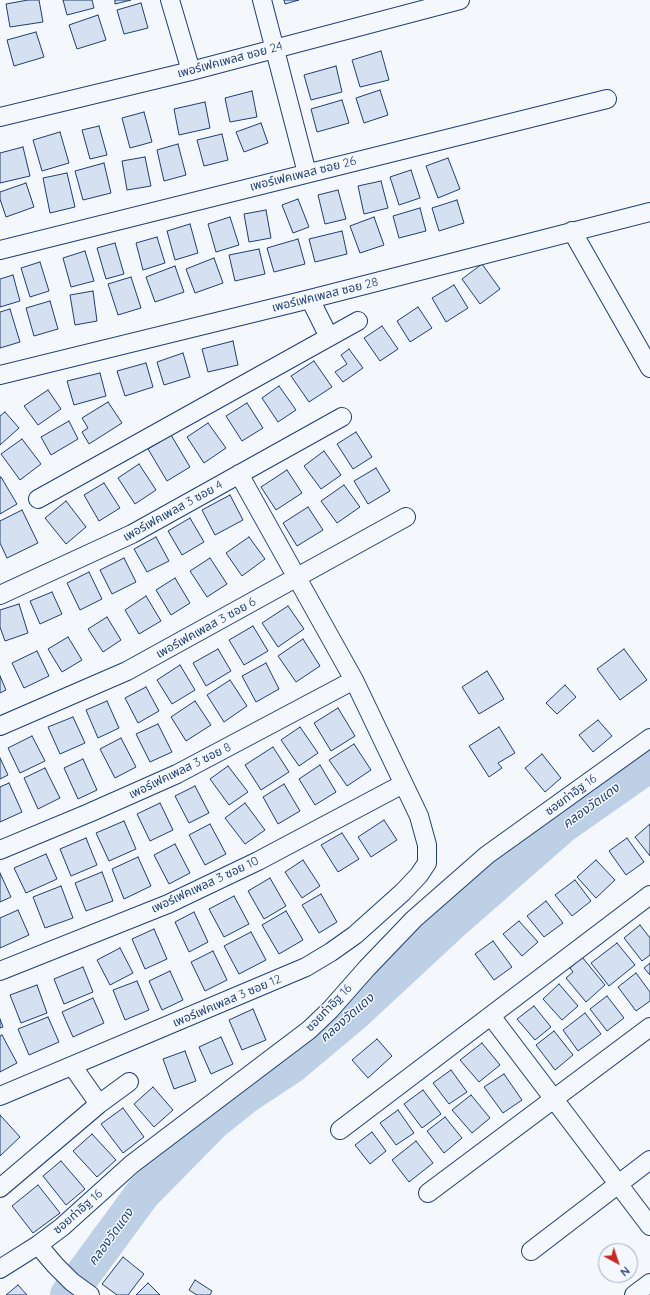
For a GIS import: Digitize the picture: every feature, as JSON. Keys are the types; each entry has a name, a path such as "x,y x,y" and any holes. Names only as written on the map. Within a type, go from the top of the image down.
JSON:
{"street":[{"path":"170,0 191,71"},
{"path":"262,0 273,48 307,173"},
{"name":"เพอร์เฟคเพลส ซอย 24","path":"0,117 191,71 273,48 460,0"},
{"name":"เพอร์เฟคเพลส ซอย 26","path":"0,250 607,99"},
{"name":"เพอร์เฟคเพลส ซอย 28","path":"0,375 310,299 650,212"},
{"path":"572,231 645,345 650,368"},
{"path":"310,299 329,337"},
{"path":"38,499 358,322"},
{"name":"เพอร์เฟคเพลส 3 ซอย 4","path":"0,595 132,534 342,417"},
{"path":"239,474 354,680 403,784"},
{"name":"เพอร์เฟคเพลส 3 ซอย 6","path":"0,726 127,671 406,517"},
{"name":"เพอร์เฟคเพลส 3 ซอย 8","path":"0,850 89,814 177,774 354,680"},
{"name":"ซอยท่าอิฐ 16","path":"0,1269 38,1246 62,1227 132,1164 309,1030 330,1010 367,968 414,919 487,855 650,738"},
{"name":"เพอร์เฟคเพลส 3 ซอย 12","path":"0,1096 73,1067 306,967 332,952 355,935 414,881 427,863 428,846 421,823 403,784"},
{"name":"เพอร์เฟคเพลส 3 ซอย 10","path":"0,971 168,904 258,861 403,784"},
{"path":"340,1130 650,895"},
{"path":"491,1016 650,1226"},
{"path":"428,1194 650,1027"},
{"path":"73,1067 99,1104"},
{"path":"0,1188 99,1104 129,1082"},
{"path":"531,1251 650,1160"},
{"path":"38,1246 72,1282 90,1295"},
{"path":"634,1295 650,1283"}],"building":[{"path":"28,0 39,0 43,22 10,27 6,4"},
{"path":"63,0 92,0 94,8 67,15"},
{"path":"115,0 131,0 115,4"},
{"path":"284,0 299,0 285,4"},
{"path":"141,3 148,28 124,34 117,10"},
{"path":"98,15 106,40 77,49 69,25"},
{"path":"36,32 44,57 14,66 7,40"},
{"path":"381,51 389,80 360,87 352,60"},
{"path":"336,66 342,92 311,100 304,75"},
{"path":"380,90 388,115 364,123 356,98"},
{"path":"252,91 257,117 230,122 225,98"},
{"path":"342,100 349,123 317,132 311,109"},
{"path":"205,102 210,128 179,135 174,109"},
{"path":"144,112 152,142 130,148 122,118"},
{"path":"261,123 268,143 244,152 236,132"},
{"path":"99,126 107,155 90,159 82,130"},
{"path":"60,132 69,163 42,171 33,140"},
{"path":"222,134 228,160 204,166 197,140"},
{"path":"178,144 186,175 164,181 157,150"},
{"path":"23,147 30,176 0,183 0,153"},
{"path":"145,157 151,186 127,190 122,161"},
{"path":"448,158 460,189 438,198 426,166"},
{"path":"104,163 111,193 83,200 75,171"},
{"path":"411,170 420,198 399,205 390,177"},
{"path":"67,173 75,207 50,213 43,178"},
{"path":"381,181 388,208 364,214 358,186"},
{"path":"26,183 34,207 6,217 0,199 0,192"},
{"path":"338,190 346,219 325,224 318,195"},
{"path":"298,199 309,227 293,233 282,205"},
{"path":"457,200 464,223 439,231 432,208"},
{"path":"420,208 426,231 399,238 393,216"},
{"path":"266,210 271,238 249,242 244,214"},
{"path":"230,217 239,245 216,252 208,224"},
{"path":"374,217 384,245 360,253 350,226"},
{"path":"190,224 198,253 175,260 167,231"},
{"path":"342,231 347,254 315,262 309,239"},
{"path":"157,237 165,263 143,270 136,243"},
{"path":"298,239 305,264 274,272 267,248"},
{"path":"115,243 124,274 106,279 97,248"},
{"path":"259,249 265,274 235,281 229,255"},
{"path":"85,251 94,281 71,287 63,258"},
{"path":"214,258 223,283 195,293 186,269"},
{"path":"40,262 49,291 30,297 21,268"},
{"path":"482,264 500,289 480,304 462,279"},
{"path":"175,266 184,292 155,302 146,277"},
{"path":"13,275 20,301 0,307 0,279"},
{"path":"131,277 141,308 118,315 108,284"},
{"path":"454,285 468,308 446,322 432,298"},
{"path":"93,291 97,321 75,325 70,295"},
{"path":"50,301 58,329 34,336 26,308"},
{"path":"418,307 432,328 410,342 397,321"},
{"path":"10,309 20,342 0,348 0,312"},
{"path":"382,326 398,349 380,361 364,338"},
{"path":"233,341 238,365 208,372 202,349"},
{"path":"349,349 363,368 343,382 335,372 347,364 341,355"},
{"path":"183,353 190,377 164,385 157,362"},
{"path":"314,361 332,387 309,402 291,376"},
{"path":"146,363 153,387 125,396 117,371"},
{"path":"100,373 106,396 74,405 67,381"},
{"path":"279,386 296,410 278,422 262,398"},
{"path":"48,390 61,409 38,425 24,406"},
{"path":"108,402 122,423 89,444 82,432 88,428 82,418"},
{"path":"247,403 263,428 242,441 226,416"},
{"path":"5,412 19,428 0,445 0,416"},
{"path":"69,421 78,439 51,455 41,437"},
{"path":"208,423 226,448 204,463 187,437"},
{"path":"356,432 372,457 353,469 337,444"},
{"path":"171,435 190,467 167,481 148,449"},
{"path":"22,439 41,464 20,480 1,454"},
{"path":"324,451 341,475 321,489 304,466"},
{"path":"139,464 156,490 135,504 118,478"},
{"path":"376,468 390,491 368,504 354,481"},
{"path":"287,470 302,493 276,510 261,487"},
{"path":"0,477 17,504 0,514"},
{"path":"104,483 120,508 99,521 84,495"},
{"path":"344,485 360,507 337,523 321,501"},
{"path":"230,495 243,520 215,535 202,510"},
{"path":"66,501 86,527 66,544 45,518"},
{"path":"308,507 323,530 297,546 283,523"},
{"path":"22,510 38,543 7,558 0,543 0,521"},
{"path":"190,518 204,542 182,555 168,531"},
{"path":"156,537 169,561 147,572 134,549"},
{"path":"249,537 265,559 242,576 226,553"},
{"path":"124,558 136,582 112,594 100,570"},
{"path":"210,558 227,584 207,597 190,571"},
{"path":"89,572 102,599 80,610 67,583"},
{"path":"175,578 190,603 171,615 156,590"},
{"path":"52,592 62,614 40,624 30,601"},
{"path":"146,596 161,621 139,634 125,610"},
{"path":"19,604 28,633 5,641 0,627 0,610"},
{"path":"288,606 304,629 278,647 262,623"},
{"path":"107,617 121,640 103,652 88,629"},
{"path":"253,626 268,651 244,665 229,640"},
{"path":"68,637 82,660 62,672 48,649"},
{"path":"303,639 320,666 296,682 278,656"},
{"path":"218,649 231,671 206,686 193,663"},
{"path":"624,649 647,680 620,700 597,669"},
{"path":"37,651 49,676 24,688 12,663"},
{"path":"266,663 279,689 256,702 242,676"},
{"path":"180,665 195,690 172,704 157,680"},
{"path":"487,671 504,699 479,714 462,687"},
{"path":"0,676 6,690 0,693"},
{"path":"230,680 247,706 224,722 207,695"},
{"path":"565,685 576,697 557,714 546,703"},
{"path":"146,687 159,711 138,723 125,698"},
{"path":"107,701 119,728 98,738 86,710"},
{"path":"195,701 211,725 186,741 171,717"},
{"path":"338,708 355,736 331,751 314,723"},
{"path":"73,717 85,743 60,754 48,727"},
{"path":"598,720 612,736 593,752 579,735"},
{"path":"158,724 172,752 150,762 136,734"},
{"path":"300,727 318,753 299,766 281,740"},
{"path":"499,727 515,753 498,763 502,768 489,777 469,746"},
{"path":"32,736 45,761 20,773 8,748"},
{"path":"121,738 136,767 115,778 100,749"},
{"path":"354,744 371,770 347,786 329,760"},
{"path":"273,747 289,772 261,790 245,765"},
{"path":"542,754 561,778 545,792 525,768"},
{"path":"0,758 8,775 0,779"},
{"path":"83,759 97,790 78,799 64,768"},
{"path":"320,765 336,792 315,805 299,779"},
{"path":"228,766 248,792 229,805 210,779"},
{"path":"45,768 60,798 38,809 24,778"},
{"path":"9,783 22,812 0,822 0,787"},
{"path":"284,784 300,811 278,824 263,797"},
{"path":"195,786 209,813 189,823 175,796"},
{"path":"160,803 173,830 150,841 137,814"},
{"path":"245,803 265,830 245,844 225,818"},
{"path":"384,820 397,840 371,857 358,837"},
{"path":"124,821 136,849 109,861 96,833"},
{"path":"210,824 226,854 205,865 189,835"},
{"path":"650,824 650,856 635,837"},
{"path":"342,833 359,859 338,872 321,845"},
{"path":"86,838 97,865 71,876 60,849"},
{"path":"627,838 644,862 626,875 609,851"},
{"path":"175,844 190,873 169,884 154,855"},
{"path":"46,854 57,879 26,893 14,868"},
{"path":"138,857 151,886 124,899 112,869"},
{"path":"303,860 320,886 302,898 285,872"},
{"path":"596,860 615,880 596,898 577,877"},
{"path":"102,872 113,901 86,911 75,883"},
{"path":"0,873 11,897 0,902"},
{"path":"270,878 286,906 264,919 248,891"},
{"path":"575,880 591,901 572,916 555,895"},
{"path":"61,886 73,918 45,928 33,897"},
{"path":"321,894 337,922 319,933 302,905"},
{"path":"234,896 249,924 224,937 209,909"},
{"path":"546,901 563,923 544,937 527,916"},
{"path":"18,910 29,935 0,948 0,918"},
{"path":"286,911 303,940 279,954 262,925"},
{"path":"194,912 208,942 189,952 175,922"},
{"path":"519,921 538,942 522,956 503,934"},
{"path":"640,925 650,938 650,955 642,961 624,938"},
{"path":"154,929 167,959 145,969 132,939"},
{"path":"251,932 266,960 239,974 224,946"},
{"path":"493,941 512,967 494,980 475,954"},
{"path":"617,943 635,965 609,986 591,963"},
{"path":"120,948 133,973 110,985 97,960"},
{"path":"213,951 227,980 205,991 191,962"},
{"path":"582,957 605,985 586,1002 566,978 573,972 570,968"},
{"path":"650,963 650,975 644,968"},
{"path":"83,967 93,992 64,1004 54,979"},
{"path":"170,971 183,1000 162,1010 149,981"},
{"path":"636,973 650,992 650,1001 636,1011 618,987"},
{"path":"137,981 149,1010 125,1020 113,990"},
{"path":"559,984 578,1006 562,1020 543,999"},
{"path":"37,985 47,1013 21,1023 10,995"},
{"path":"607,996 624,1018 607,1031 590,1009"},
{"path":"93,998 104,1023 73,1037 62,1012"},
{"path":"534,1006 551,1027 535,1040 517,1019"},
{"path":"253,1009 266,1040 242,1050 229,1020"},
{"path":"585,1013 601,1034 578,1051 563,1030"},
{"path":"48,1017 59,1042 29,1055 18,1029"},
{"path":"0,1019 3,1027 0,1028"},
{"path":"554,1031 573,1055 555,1070 536,1045"},
{"path":"2,1035 17,1063 0,1072 0,1036"},
{"path":"221,1037 233,1064 211,1074 199,1047"},
{"path":"377,1039 392,1056 368,1078 352,1060"},
{"path":"482,1043 500,1065 479,1082 460,1060"},
{"path":"185,1051 196,1081 174,1089 163,1059"},
{"path":"451,1070 467,1092 449,1104 433,1083"},
{"path":"504,1074 522,1100 503,1113 484,1087"},
{"path":"153,1087 173,1110 154,1127 134,1104"},
{"path":"423,1090 441,1114 422,1128 404,1104"},
{"path":"471,1095 490,1118 472,1133 452,1110"},
{"path":"123,1108 144,1137 123,1153 101,1124"},
{"path":"398,1110 414,1133 396,1145 380,1123"},
{"path":"0,1115 20,1137 0,1156"},
{"path":"445,1117 462,1138 444,1153 427,1131"},
{"path":"372,1132 386,1151 370,1164 355,1145"},
{"path":"92,1134 116,1160 97,1177 73,1151"},
{"path":"416,1141 433,1163 409,1182 392,1160"},
{"path":"61,1161 85,1189 66,1205 43,1176"},
{"path":"38,1185 60,1213 33,1233 12,1206"},
{"path":"123,1257 144,1274 128,1295 117,1295 102,1284"},
{"path":"195,1280 212,1291 210,1295 197,1295 189,1290"},
{"path":"148,1283 160,1295 136,1295"},
{"path":"18,1285 27,1295 6,1295"}],"waterway":[{"name":"คลองวัดแดง","path":"68,1295 143,1193 213,1122 247,1095 291,1066 353,1014 451,923 563,825 650,764"}]}
